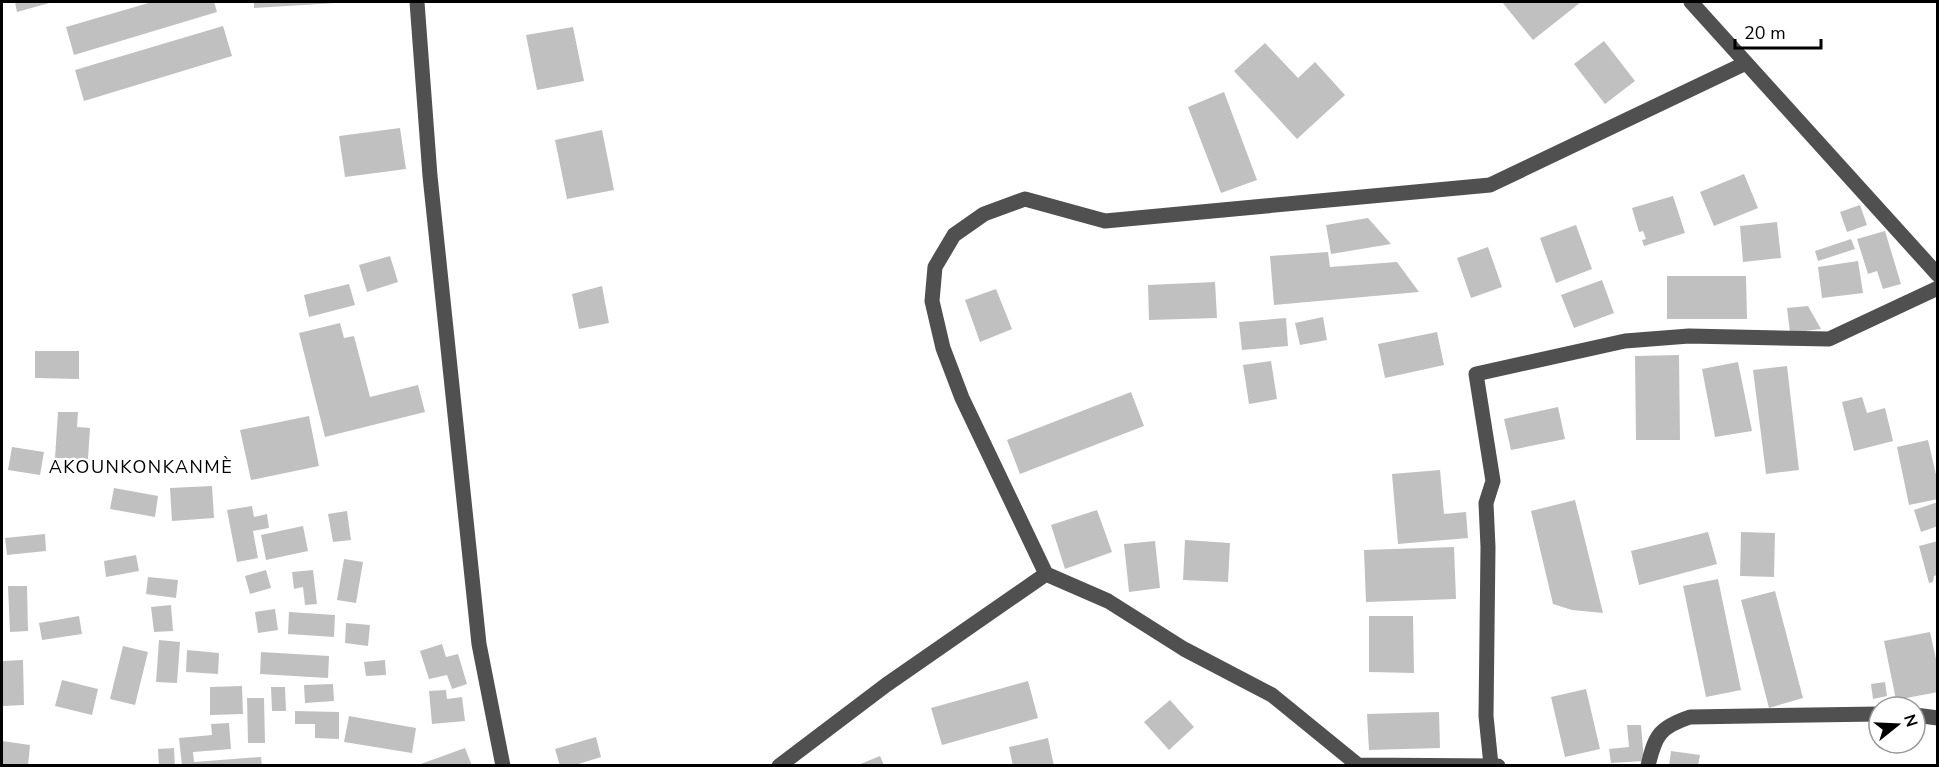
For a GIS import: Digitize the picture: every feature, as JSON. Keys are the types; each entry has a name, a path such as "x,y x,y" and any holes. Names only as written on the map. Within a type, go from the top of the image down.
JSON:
{"street":[{"path":"417,2 430,176 478,632 503,765"},
{"path":"1691,2 1938,275"},
{"path":"1746,63 1490,184 1105,221 1025,199 984,214 954,235 935,267 932,301 943,348 962,399 1046,574 1108,602 1184,649 1272,695 1358,765 1495,765 1486,716 1488,547 1486,503 1493,481 1476,374 1625,340 1689,336 1829,339 1938,288"},
{"path":"779,765 886,685 1046,574"},
{"path":"1648,765 1654,740 1670,723 1690,717 1867,714"}],"building":[{"path":"15,2 53,2 17,12"},
{"path":"152,2 214,2 217,12 74,55 66,27"},
{"path":"254,2 336,2 336,3 254,8"},
{"path":"1502,2 1581,2 1533,40"},
{"path":"223,26 232,56 84,101 75,70"},
{"path":"573,27 584,81 537,90 526,35"},
{"path":"1604,41 1635,81 1605,104 1574,64"},
{"path":"1265,43 1298,78 1315,62 1345,95 1297,139 1234,71"},
{"path":"1224,92 1257,180 1221,193 1188,107"},
{"path":"400,128 406,169 345,177 339,136"},
{"path":"602,130 614,190 567,199 555,140"},
{"path":"1744,174 1758,208 1714,226 1700,192"},
{"path":"1673,196 1685,233 1644,246 1642,240 1646,239 1643,231 1639,232 1632,208"},
{"path":"1860,205 1867,225 1847,232 1840,212"},
{"path":"1368,218 1391,244 1331,254 1326,225"},
{"path":"1777,222 1781,258 1743,262 1740,226"},
{"path":"1576,225 1592,269 1556,283 1540,238"},
{"path":"1885,231 1901,284 1883,289 1877,271 1868,274 1857,239"},
{"path":"1851,239 1855,249 1818,261 1815,251"},
{"path":"1488,247 1502,287 1471,298 1457,258"},
{"path":"1328,252 1330,267 1397,262 1419,292 1274,305 1270,256"},
{"path":"390,256 398,282 367,292 359,265"},
{"path":"1858,261 1863,293 1822,298 1818,267"},
{"path":"1667,276 1746,276 1747,319 1667,319"},
{"path":"1602,280 1614,313 1574,328 1561,295"},
{"path":"1215,282 1217,318 1149,320 1148,285"},
{"path":"349,284 355,305 309,317 304,295"},
{"path":"602,286 609,323 579,329 572,294"},
{"path":"996,289 1012,329 980,342 965,300"},
{"path":"1808,306 1821,329 1790,333 1787,308"},
{"path":"1323,317 1327,340 1300,345 1295,323"},
{"path":"1286,318 1288,346 1242,350 1239,322"},
{"path":"340,323 344,338 354,336 370,397 418,385 425,412 325,437 299,333"},
{"path":"1437,332 1444,365 1385,378 1378,344"},
{"path":"35,351 79,351 79,379 35,378"},
{"path":"1679,355 1680,440 1636,440 1635,356"},
{"path":"1271,361 1277,399 1249,404 1243,365"},
{"path":"1738,362 1752,431 1715,437 1702,369"},
{"path":"1787,366 1799,470 1766,474 1753,370"},
{"path":"1131,392 1144,426 1020,474 1007,440"},
{"path":"1862,397 1867,413 1885,408 1893,441 1854,451 1842,402"},
{"path":"1558,407 1565,439 1511,450 1504,419"},
{"path":"58,412 78,412 77,427 90,428 88,459 55,458"},
{"path":"309,416 319,466 251,480 240,430"},
{"path":"1928,440 1938,483 1938,499 1909,505 1897,447"},
{"path":"12,447 44,452 40,475 8,470"},
{"path":"1440,470 1444,514 1466,512 1468,538 1398,544 1392,474"},
{"path":"212,486 214,518 172,521 170,488"},
{"path":"114,488 158,496 155,517 110,509"},
{"path":"1575,500 1603,613 1572,610 1553,604 1531,511"},
{"path":"1938,502 1938,526 1921,532 1914,510"},
{"path":"252,506 254,517 267,514 269,528 253,531 258,558 237,562 227,510"},
{"path":"1097,510 1112,552 1065,569 1051,525"},
{"path":"347,511 351,540 333,542 328,514"},
{"path":"303,526 308,551 266,560 261,535"},
{"path":"1708,532 1717,564 1639,585 1631,551"},
{"path":"1741,532 1775,533 1774,577 1740,576"},
{"path":"45,534 46,551 7,555 5,538"},
{"path":"1185,540 1230,543 1228,582 1183,580"},
{"path":"1155,541 1160,588 1129,592 1124,544"},
{"path":"1938,541 1938,575 1934,576 1933,582 1929,583 1919,546"},
{"path":"1454,547 1456,599 1366,602 1364,550"},
{"path":"136,555 139,571 106,577 104,561"},
{"path":"344,559 363,562 356,603 337,600"},
{"path":"266,570 271,588 250,594 245,576"},
{"path":"313,570 317,604 305,605 303,587 294,589 292,572"},
{"path":"148,577 178,580 176,598 146,594"},
{"path":"1718,579 1741,690 1706,697 1683,586"},
{"path":"8,586 27,586 28,631 10,632"},
{"path":"1775,591 1803,698 1769,708 1741,600"},
{"path":"171,605 173,631 154,632 151,607"},
{"path":"275,609 278,630 258,633 255,612"},
{"path":"289,612 335,615 334,637 288,634"},
{"path":"79,616 82,634 42,640 39,623"},
{"path":"1369,616 1413,616 1414,673 1369,672"},
{"path":"346,623 370,625 368,646 345,643"},
{"path":"1930,632 1938,668 1938,692 1922,695 1895,695 1884,641"},
{"path":"159,640 180,642 177,683 156,682"},
{"path":"442,644 446,657 458,654 467,684 452,689 447,675 429,679 420,651"},
{"path":"123,646 148,652 135,705 110,699"},
{"path":"187,650 219,653 218,674 186,672"},
{"path":"261,652 329,656 328,678 260,674"},
{"path":"23,660 24,705 2,706 2,661"},
{"path":"385,660 386,675 366,676 364,662"},
{"path":"62,680 98,689 92,715 55,706"},
{"path":"1028,681 1038,718 942,745 931,708"},
{"path":"1885,682 1887,695 1872,695 1871,684"},
{"path":"333,684 334,701 305,703 304,685"},
{"path":"242,686 243,714 210,715 210,687"},
{"path":"271,687 285,687 286,711 272,711"},
{"path":"1586,689 1600,749 1565,757 1551,697"},
{"path":"446,690 447,699 462,697 465,721 432,724 429,691"},
{"path":"247,698 264,698 265,743 248,743"},
{"path":"1170,700 1194,727 1169,750 1144,722"},
{"path":"295,711 339,712 339,739 315,738 315,724 295,724"},
{"path":"1439,712 1440,748 1369,750 1367,714"},
{"path":"349,716 416,728 412,753 344,742"},
{"path":"229,723 231,749 193,752 194,762 261,757 262,766 182,766 179,738 212,735 211,724"},
{"path":"1627,725 1641,725 1644,761 1611,763 1609,749 1629,747"},
{"path":"596,737 601,757 572,766 560,766 555,749"},
{"path":"1048,738 1054,766 1013,766 1009,747"},
{"path":"2,741 30,745 28,766 2,766"},
{"path":"174,748 175,766 159,766 158,749"},
{"path":"465,748 472,766 418,766 418,765"},
{"path":"1671,751 1700,755 1698,766 1669,766"},
{"path":"880,756 884,765 858,765"}],"district":[{"name":"AKOUNKONKANMÈ","path":"141,467"}]}
